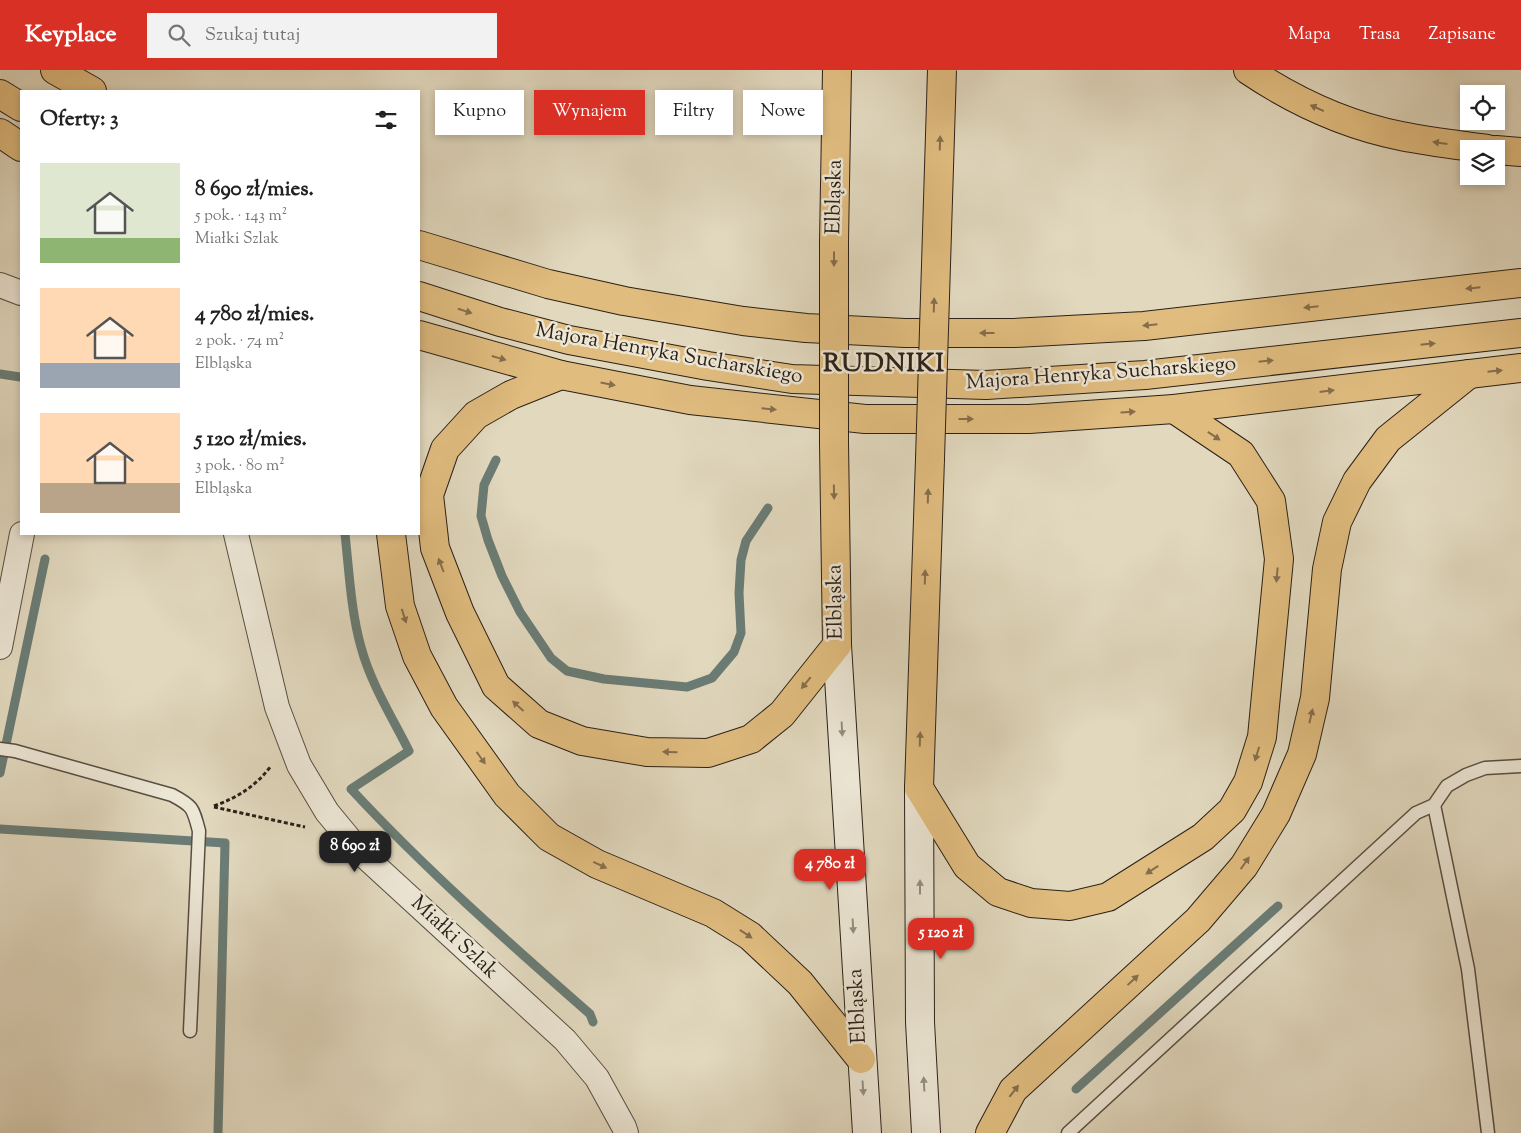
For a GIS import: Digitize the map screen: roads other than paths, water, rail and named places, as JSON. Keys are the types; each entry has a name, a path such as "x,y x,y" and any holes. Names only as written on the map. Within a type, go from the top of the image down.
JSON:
{"main road":[{"path":"55,70 90,90"},
{"name":"Elbląska","path":"837,70 834,241 837,645 867,1133"},
{"path":"926,1133 920,1022 919,788 942,70"},
{"path":"1248,70 1270,85 1317,109 1363,126 1418,139 1460,145"},
{"path":"0,94 20,106"},
{"path":"0,133 20,145"},
{"path":"1505,151 1521,152"},
{"name":"Majora Henryka Sucharskiego","path":"420,245 548,284 624,301 743,321 788,326 905,333 1014,333 1144,326 1521,283"},
{"name":"Majora Henryka Sucharskiego","path":"420,296 500,322 569,340 708,366 792,379 996,385 1145,375 1521,334"},
{"path":"420,335 561,375 690,400 865,419 1029,419 1174,409 1521,368"},
{"path":"990,1133 1013,1090 1198,920 1244,866 1276,814 1302,754 1315,698 1327,569 1337,522 1358,481 1388,439 1469,374"},
{"path":"561,375 510,395 476,415 445,449 429,495 435,548 460,613 496,686 538,724 582,741 647,752 708,753 751,739 782,714 837,645"},
{"path":"919,788 967,866 998,892 1031,903 1070,906 1108,897 1203,837 1232,810 1248,782 1262,737 1279,559 1271,501 1241,454 1174,409"},
{"path":"391,535 400,606 417,656 444,707 507,795 548,837 597,864 713,914 750,936 800,983 861,1058"}],"street":[{"path":"0,285 20,293"},
{"path":"0,647 22,535"},
{"name":"Miałki Szlak","path":"236,535 277,707 299,765 327,812 360,852 565,1040 597,1078 626,1133"}],"lane":[{"path":"0,749 15,751 172,794 188,803 195,814 199,830 190,1031"},
{"path":"1068,1133 1416,813 1434,805 1447,786 1466,775 1485,768 1521,766"},
{"path":"1434,805 1468,968 1488,1133"}],"waterway":[{"path":"0,374 20,377"},
{"path":"496,460 484,485 481,516 502,576 520,612 551,658 567,671 604,679 687,687 712,678 734,652 741,633 739,593 741,560 746,541 768,508"},
{"path":"345,535 353,605 365,661 376,687 409,751 351,789 438,877 590,1014 593,1022"},
{"path":"0,773 45,559"},
{"path":"0,829 225,843 218,1133"},
{"path":"1076,1089 1278,906"}],"district":[{"name":"RUDNIKI","path":"884,364"}]}
